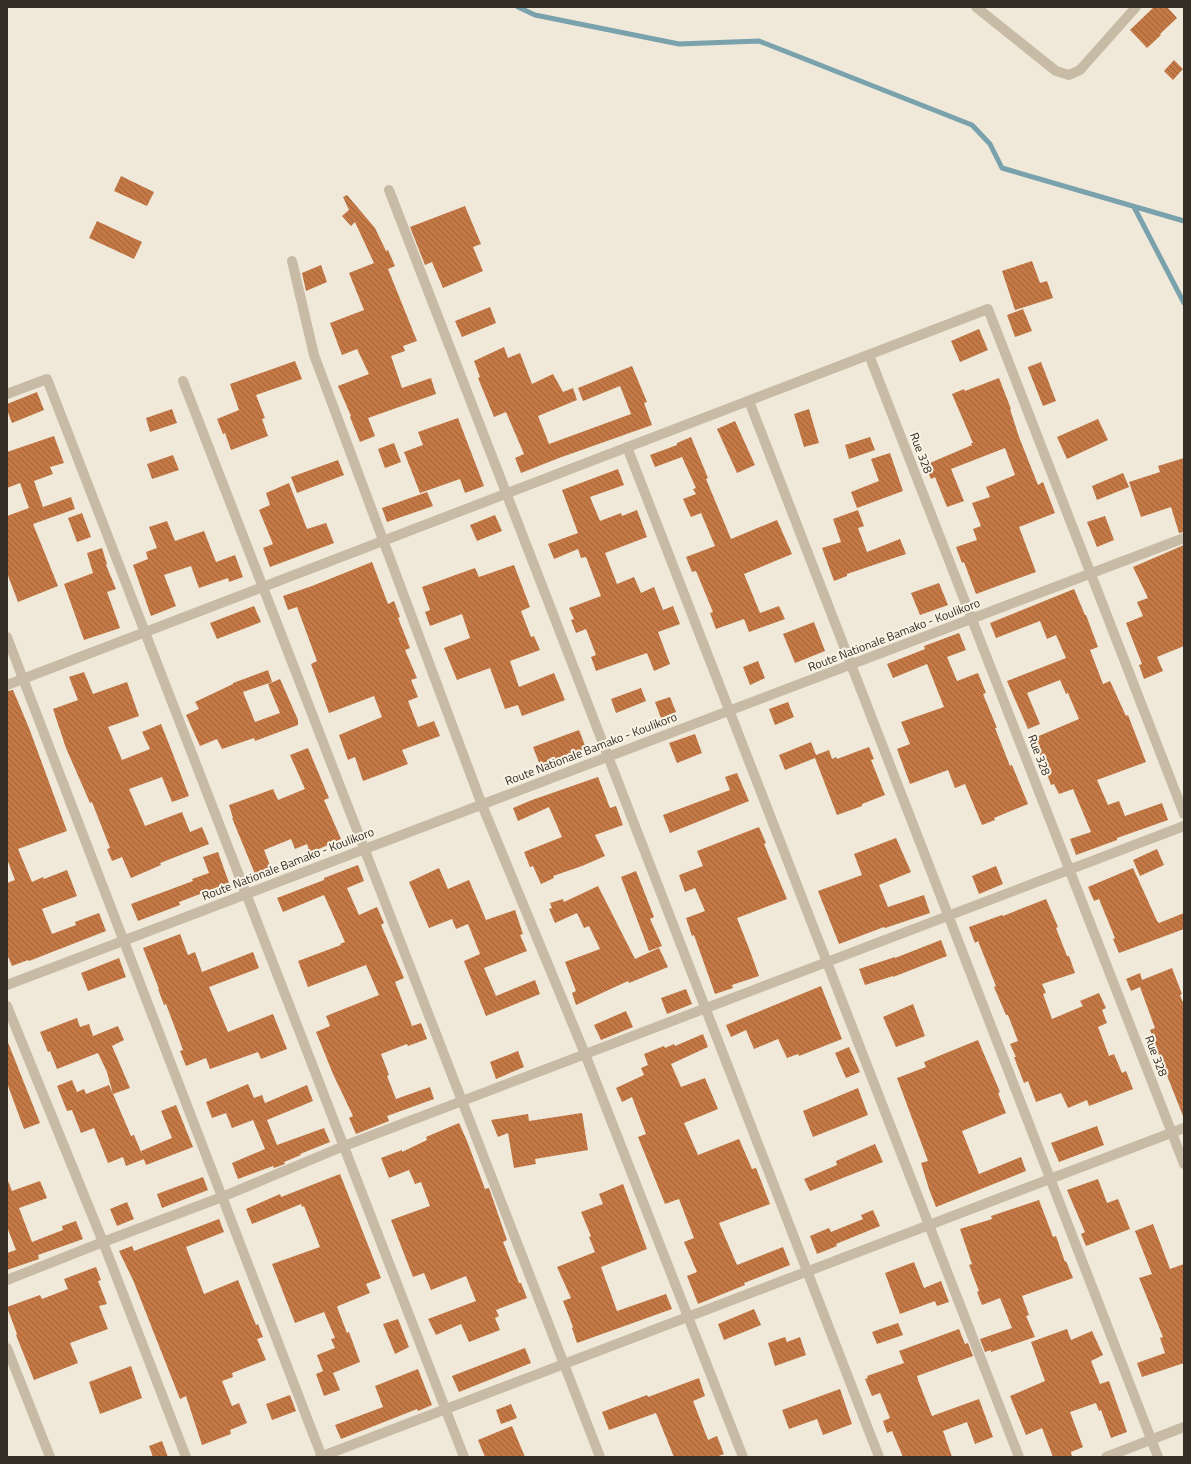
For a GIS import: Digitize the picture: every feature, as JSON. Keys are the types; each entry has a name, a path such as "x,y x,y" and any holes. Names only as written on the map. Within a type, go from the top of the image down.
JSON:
{"street":[{"path":"976,7 1056,72 1070,75 1080,70 1136,7"},
{"path":"388,190 880,1457"},
{"path":"292,261 314,355 482,805 585,1054 742,1457"},
{"path":"7,685 988,309 1184,814"},
{"name":"Rue 328","path":"869,355 1184,1164"},
{"path":"7,394 46,379 464,1457"},
{"path":"183,381 600,1457"},
{"path":"749,401 1158,1457"},
{"path":"628,447 1019,1457"},
{"name":"Route Nationale Bamako - Koulikoro","path":"7,985 1184,538"},
{"path":"7,637 321,1457 1184,1128"},
{"path":"7,1280 222,1197 344,1146 1184,826"},
{"path":"7,1006 103,1242 186,1457"},
{"path":"7,1348 50,1457"},
{"path":"1106,1457 1184,1427"}],"building":[{"path":"1154,7 1167,7 1177,18 1147,48 1130,30"},
{"path":"1174,60 1183,69 1173,80 1164,71"},
{"path":"121,176 154,192 147,206 114,191"},
{"path":"347,195 375,228 386,251 388,250 395,266 388,269 417,341 403,346 405,351 391,356 402,388 431,378 436,394 368,418 375,436 360,442 338,386 369,374 357,349 342,355 330,323 364,310 349,273 374,263 355,222 351,226 342,216 349,210 343,197"},
{"path":"465,206 481,244 473,247 483,271 443,288 432,262 425,265 410,227"},
{"path":"97,221 142,242 134,259 89,238"},
{"path":"1032,261 1040,283 1047,281 1053,298 1015,310 1002,271"},
{"path":"321,265 327,282 306,291 302,273"},
{"path":"490,307 496,323 462,337 455,321"},
{"path":"1023,309 1032,331 1015,337 1007,315"},
{"path":"979,329 988,350 960,362 951,341"},
{"path":"504,347 508,358 520,353 532,384 553,374 563,392 573,388 577,400 538,416 549,444 631,414 620,386 583,401 578,388 632,366 647,402 644,403 652,425 521,473 515,458 524,454 506,412 494,417 478,378 480,377 474,361"},
{"path":"295,361 302,379 256,395 265,418 262,419 268,436 231,450 225,433 223,434 217,419 239,410 230,384"},
{"path":"1041,362 1056,401 1043,406 1028,368"},
{"path":"999,378 1011,409 1019,437 1038,485 1043,482 1055,513 1019,527 1036,572 976,594 964,562 962,563 956,547 977,540 973,529 981,526 972,503 990,497 986,487 1015,475 1005,448 951,469 964,501 947,507 935,477 931,479 925,465 972,445 971,443 973,443 952,394 964,389 965,391"},
{"path":"37,392 44,410 12,423 7,410 7,404"},
{"path":"172,409 177,423 150,432 146,418"},
{"path":"809,409 819,443 804,447 794,414"},
{"path":"458,418 484,486 465,493 460,479 420,493 404,452 423,445 418,432"},
{"path":"1098,419 1108,440 1067,459 1057,437"},
{"path":"735,421 755,465 737,473 717,429"},
{"path":"54,436 64,463 50,467 53,474 34,481 43,507 71,497 75,509 33,524 58,586 18,602 7,573 7,516 29,508 20,483 7,488 7,452"},
{"path":"691,437 708,478 706,479 731,539 777,520 792,554 744,574 760,613 779,606 785,619 749,632 744,619 716,629 710,613 713,612 696,571 692,572 686,557 715,546 701,513 691,517 683,499 696,494 693,489 696,488 682,457 655,467 650,455 677,445 677,443"},
{"path":"870,437 875,450 849,459 845,445"},
{"path":"394,443 401,462 385,468 378,449"},
{"path":"890,453 903,491 857,508 851,492 879,481 871,459"},
{"path":"173,455 179,470 152,479 147,464"},
{"path":"1184,458 1184,532 1179,533 1171,507 1141,517 1129,482 1160,472 1158,466"},
{"path":"338,460 344,475 297,493 291,477"},
{"path":"618,469 624,485 590,497 600,521 621,513 622,516 637,510 647,537 605,553 617,584 634,577 641,593 654,587 663,610 673,606 680,624 658,632 670,664 654,671 647,653 596,671 591,657 596,655 586,629 576,633 571,620 574,619 569,608 601,596 586,557 581,558 578,549 554,559 548,544 578,533 562,490"},
{"path":"1123,473 1129,487 1097,500 1092,486"},
{"path":"289,483 307,529 326,523 334,543 270,567 263,548 273,544 259,510 270,505 266,493"},
{"path":"427,492 433,506 387,522 382,508"},
{"path":"858,510 864,526 858,528 867,552 900,539 906,554 847,574 847,576 834,581 822,548 841,542 833,519"},
{"path":"82,513 91,537 77,542 68,518"},
{"path":"495,515 502,531 477,541 470,525"},
{"path":"1105,516 1114,540 1097,547 1087,522"},
{"path":"167,521 175,541 204,531 216,562 235,555 243,577 229,582 228,578 199,588 191,566 164,575 176,606 151,616 133,565 148,559 146,552 157,548 149,527"},
{"path":"1184,545 1184,646 1157,657 1163,671 1144,679 1139,665 1142,664 1126,623 1143,616 1137,602 1148,598 1133,567"},
{"path":"102,548 107,564 106,565 116,589 107,592 120,628 84,640 64,584 93,573 87,553"},
{"path":"372,562 388,604 394,601 400,617 398,618 410,648 405,650 417,678 411,680 418,697 408,701 418,727 434,721 440,736 402,750 408,764 363,781 355,757 348,760 339,735 382,717 374,696 329,713 311,664 317,661 297,607 288,610 283,596"},
{"path":"514,565 530,607 521,611 531,637 534,636 540,650 510,661 519,687 554,673 565,700 522,716 518,705 505,709 490,668 457,680 444,648 470,638 462,614 430,626 425,612 430,610 422,587 475,568 479,577"},
{"path":"939,583 948,605 920,615 911,593"},
{"path":"1074,589 1098,647 1090,650 1103,684 1110,681 1126,716 1128,715 1146,762 1097,780 1108,805 1119,801 1125,816 1162,803 1168,820 1117,838 1117,840 1076,855 1070,839 1091,832 1073,789 1059,794 1054,784 1051,785 1034,738 1079,719 1068,693 1066,694 1060,680 1027,693 1040,724 1028,729 1007,681 1066,658 1056,635 1047,639 1040,621 996,638 990,623"},
{"path":"254,606 261,622 217,639 210,623"},
{"path":"814,622 825,651 795,663 783,634"},
{"path":"959,633 966,650 947,657 957,681 978,673 986,693 983,694 997,728 995,728 1010,766 1012,765 1028,804 994,818 995,820 982,825 965,784 955,788 948,770 910,784 897,749 910,744 901,722 944,707 927,664 893,678 887,664 925,649 924,646"},
{"path":"758,661 765,678 750,685 743,667"},
{"path":"268,670 272,682 243,692 255,722 280,713 268,684 280,679 298,720 298,725 255,741 254,738 222,749 217,739 200,746 186,715 199,709 195,702 233,683"},
{"path":"84,672 93,694 127,682 139,716 108,727 122,760 150,749 142,732 161,724 169,744 189,796 172,802 162,777 129,789 145,826 182,812 190,832 202,827 209,844 160,863 161,865 131,878 122,857 112,861 107,849 110,848 92,802 90,803 66,748 53,709 78,700 69,677"},
{"path":"641,688 646,701 616,713 611,699"},
{"path":"13,690 29,728 67,831 18,849 32,882 67,870 77,896 42,909 52,934 76,925 75,922 99,913 106,931 29,961 28,960 12,966 7,954 7,883 15,880 7,859 7,691"},
{"path":"670,697 676,712 661,718 655,702"},
{"path":"788,702 794,717 775,725 769,709"},
{"path":"579,730 586,748 540,765 533,747"},
{"path":"695,734 702,753 677,763 669,743"},
{"path":"811,742 816,755 829,750 832,759 836,757 837,759 869,747 874,759 871,760 885,795 862,804 862,806 837,815 815,758 785,770 779,755"},
{"path":"308,748 329,798 324,800 341,839 310,853 307,844 295,849 291,839 264,850 271,868 255,874 232,818 229,805 273,789 278,800 305,789 290,755"},
{"path":"737,773 749,801 670,833 663,815 730,790 725,777"},
{"path":"598,777 610,808 616,806 623,825 595,835 605,856 553,876 554,878 541,884 533,866 530,867 524,852 562,837 549,807 518,821 513,808"},
{"path":"759,827 766,843 764,844 787,899 737,918 759,976 732,985 733,988 715,994 694,935 692,936 686,918 705,911 695,888 685,892 679,875 703,866 697,851"},
{"path":"896,838 911,872 879,885 888,907 924,895 930,913 885,928 884,927 839,944 818,891 862,875 854,854"},
{"path":"1157,849 1164,865 1140,876 1133,860"},
{"path":"218,852 229,883 179,902 180,905 138,921 131,904 193,881 192,879 209,873 203,857"},
{"path":"358,865 364,881 347,888 359,915 377,907 384,923 381,925 404,978 395,982 412,1026 421,1023 427,1039 408,1046 407,1044 381,1054 389,1075 387,1076 396,1099 430,1087 434,1099 387,1116 389,1121 356,1134 349,1118 353,1116 333,1074 316,1032 330,1026 326,1016 379,995 366,965 308,987 298,961 341,945 340,944 345,942 324,895 283,912 277,898"},
{"path":"996,866 1003,884 979,894 972,876"},
{"path":"439,868 448,889 469,880 486,920 515,910 523,934 520,935 527,951 484,968 496,996 535,980 540,994 486,1016 464,961 480,954 468,924 456,929 452,919 429,928 409,882"},
{"path":"1133,868 1157,921 1159,923 1184,913 1184,929 1119,953 1113,939 1115,938 1099,899 1094,901 1088,887"},
{"path":"636,871 654,917 650,919 662,946 649,951 621,877"},
{"path":"598,886 635,959 659,948 668,967 629,983 628,981 576,1005 572,993 576,991 565,962 600,949 589,926 584,928 577,913 555,923 549,909 552,908 550,903 563,899 564,902"},
{"path":"1046,899 1058,927 1056,928 1075,973 1042,984 1046,993 1043,994 1052,1019 1083,1006 1080,1001 1099,993 1106,1008 1102,1010 1107,1023 1098,1027 1109,1056 1114,1054 1122,1073 1126,1071 1133,1089 1089,1106 1087,1100 1068,1108 1061,1093 1036,1102 1028,1081 1024,1083 1014,1057 1016,1057 1010,1044 1018,1041 1008,1015 1006,1015 994,987 996,986 978,941 975,943 969,927 1002,915 1003,916"},
{"path":"180,934 188,955 195,952 202,972 253,952 259,968 209,987 228,1032 273,1014 287,1049 261,1059 258,1052 210,1069 206,1058 186,1066 180,1051 183,1050 175,1028 166,1004 164,1005 143,948"},
{"path":"941,940 947,956 893,977 865,985 859,969 895,958"},
{"path":"119,958 126,977 88,991 81,973"},
{"path":"1172,968 1182,994 1180,995 1184,1005 1183,1116 1157,1050 1152,1053 1146,1037 1152,1035 1150,1030 1155,1028 1140,987 1131,991 1126,979 1140,973 1142,980"},
{"path":"821,986 842,1039 799,1056 798,1054 787,1058 778,1039 754,1049 746,1030 731,1037 726,1025"},
{"path":"686,989 692,1004 667,1014 661,998"},
{"path":"913,1004 925,1036 896,1047 883,1017"},
{"path":"626,1011 633,1027 601,1040 594,1025"},
{"path":"77,1018 80,1027 89,1024 93,1036 118,1026 124,1040 112,1046 130,1088 113,1094 107,1072 98,1053 57,1069 40,1032"},
{"path":"703,1034 708,1047 671,1064 681,1087 705,1078 718,1109 684,1123 698,1155 739,1139 752,1169 756,1168 770,1204 719,1223 737,1265 783,1247 790,1265 744,1283 745,1285 698,1304 687,1276 697,1272 684,1242 694,1238 679,1199 665,1204 638,1137 646,1134 632,1097 622,1102 616,1088 644,1075 641,1068 648,1065 644,1054 664,1046 665,1048 674,1044 675,1046"},
{"path":"7,1040 40,1123 24,1129 7,1083"},
{"path":"978,1040 1000,1092 998,1093 1006,1113 962,1131 979,1174 1021,1157 1026,1171 936,1207 921,1163 928,1161 897,1078 926,1067 924,1062"},
{"path":"849,1047 860,1072 846,1078 835,1053"},
{"path":"518,1051 524,1067 496,1079 490,1062"},
{"path":"72,1080 77,1092 84,1089 86,1094 109,1085 131,1136 134,1135 144,1159 126,1166 123,1157 108,1163 94,1128 81,1133 72,1110 67,1111 57,1086"},
{"path":"248,1084 254,1098 262,1095 265,1103 307,1085 313,1101 267,1120 277,1145 324,1128 330,1142 300,1154 301,1155 284,1162 285,1164 274,1168 273,1166 238,1179 232,1163 265,1149 253,1120 232,1128 226,1113 212,1118 206,1102"},
{"path":"858,1088 868,1115 813,1137 803,1111"},
{"path":"176,1105 193,1147 146,1165 141,1151 172,1138 161,1111"},
{"path":"582,1113 588,1150 535,1159 536,1164 514,1168 508,1133 498,1137 491,1120 528,1114 529,1121"},
{"path":"459,1123 485,1189 489,1188 507,1240 503,1242 519,1283 521,1283 527,1298 496,1310 499,1316 495,1318 500,1330 469,1342 461,1324 436,1335 428,1319 476,1301 466,1276 431,1290 424,1273 413,1277 391,1220 430,1206 421,1182 415,1184 409,1170 389,1178 381,1158 402,1150 402,1152 427,1140 426,1137"},
{"path":"1097,1126 1104,1145 1059,1162 1051,1143"},
{"path":"875,1144 883,1162 810,1191 804,1179 837,1165 836,1161"},
{"path":"340,1174 381,1278 366,1284 370,1293 337,1307 347,1333 349,1332 360,1362 333,1373 340,1390 324,1396 316,1374 323,1371 317,1355 335,1348 331,1339 335,1338 324,1312 295,1323 272,1264 320,1247 304,1206 302,1207 301,1204 252,1224 246,1209 280,1194 281,1197"},
{"path":"203,1177 208,1190 162,1208 157,1194"},
{"path":"1098,1179 1107,1203 1118,1199 1130,1229 1086,1246 1081,1234 1085,1232 1067,1190"},
{"path":"7,1181 12,1191 40,1181 47,1198 19,1208 32,1242 63,1230 62,1226 76,1221 83,1239 38,1255 39,1259 7,1270 7,1253 16,1250 7,1227"},
{"path":"623,1184 647,1249 601,1267 617,1311 666,1294 672,1309 577,1343 572,1328 573,1327 563,1301 571,1298 557,1267 595,1252 589,1237 591,1236 581,1212 603,1204 599,1194"},
{"path":"1039,1200 1053,1237 1056,1236 1065,1262 1066,1261 1073,1278 1022,1296 1029,1315 1026,1316 1035,1337 991,1352 991,1350 985,1352 980,1339 1012,1328 1000,1298 982,1305 977,1292 979,1291 969,1265 972,1264 960,1229 992,1219 991,1216"},
{"path":"127,1202 134,1219 117,1226 110,1209"},
{"path":"873,1210 880,1226 836,1244 837,1246 817,1254 810,1236 829,1228 831,1232 863,1219 861,1215"},
{"path":"219,1219 224,1232 186,1247 204,1294 238,1280 256,1325 258,1324 263,1337 257,1339 266,1360 232,1373 233,1377 222,1381 232,1406 239,1403 247,1423 230,1430 231,1434 202,1445 186,1396 180,1399 133,1280 119,1251 132,1246 134,1251"},
{"path":"1153,1224 1170,1269 1184,1264 1184,1363 1142,1377 1137,1363 1165,1353 1160,1338 1163,1337 1139,1278 1152,1274 1135,1231"},
{"path":"914,1262 924,1288 941,1281 949,1302 937,1306 935,1301 900,1314 885,1273"},
{"path":"96,1267 101,1280 98,1281 107,1304 99,1306 108,1329 70,1343 78,1363 34,1380 16,1335 17,1334 7,1307 40,1295 42,1299 68,1289 64,1279"},
{"path":"754,1309 761,1325 724,1340 718,1324"},
{"path":"398,1319 409,1347 395,1354 383,1324"},
{"path":"898,1323 903,1335 877,1344 872,1332"},
{"path":"959,1329 965,1344 968,1343 973,1356 917,1376 918,1380 932,1416 979,1399 993,1437 975,1444 967,1422 943,1431 952,1457 903,1457 892,1431 887,1433 883,1421 890,1418 880,1393 872,1396 865,1379 868,1378 867,1376 904,1363 899,1351"},
{"path":"1067,1329 1071,1340 1092,1331 1103,1355 1091,1361 1100,1384 1109,1381 1127,1432 1111,1438 1101,1410 1099,1411 1096,1403 1070,1412 1083,1447 1071,1452 1072,1457 1053,1457 1042,1428 1026,1435 1010,1396 1045,1381 1031,1342"},
{"path":"785,1337 787,1342 800,1337 806,1355 775,1366 768,1343"},
{"path":"525,1348 531,1363 459,1392 452,1376"},
{"path":"131,1366 142,1398 100,1414 89,1382"},
{"path":"418,1369 432,1405 418,1411 417,1409 341,1439 335,1425 383,1407 375,1386"},
{"path":"699,1378 705,1396 693,1401 708,1440 717,1436 724,1454 716,1457 674,1457 656,1413 609,1430 602,1412"},
{"path":"840,1389 852,1424 823,1435 817,1419 789,1429 782,1410"},
{"path":"290,1395 296,1411 272,1420 266,1404"},
{"path":"511,1404 517,1418 501,1424 496,1410"},
{"path":"512,1426 525,1457 485,1457 478,1440"},
{"path":"162,1441 168,1457 153,1457 149,1446"}],"waterway":[{"path":"518,7 535,15 679,44 759,41 972,125 990,144 1002,168 1184,221"},
{"path":"1134,207 1184,303"}]}
